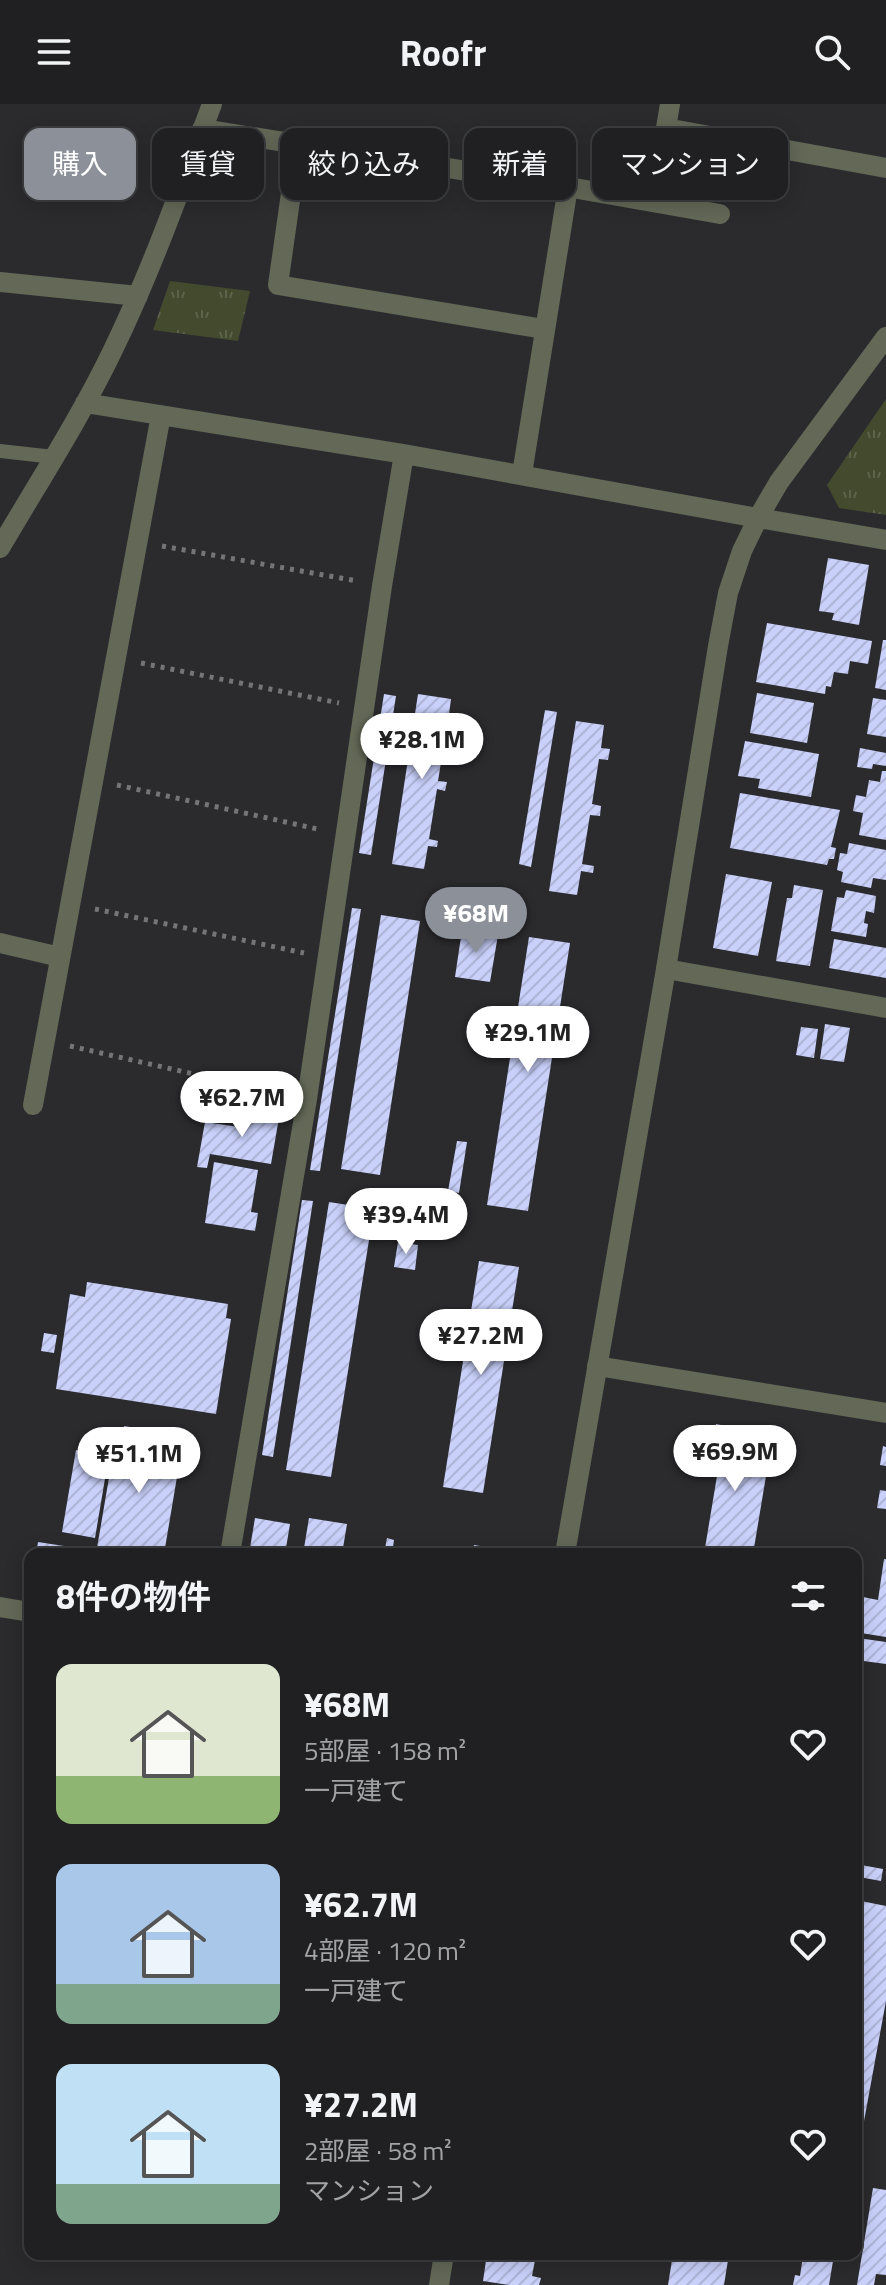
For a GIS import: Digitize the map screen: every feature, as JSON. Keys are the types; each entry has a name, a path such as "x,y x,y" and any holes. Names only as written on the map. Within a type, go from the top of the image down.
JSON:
{"street":[{"path":"202,128 212,104"},
{"path":"670,104 666,128 886,168"},
{"path":"576,188 720,214"},
{"path":"0,548 85,403 138,296 175,200"},
{"path":"290,200 278,285 544,329"},
{"path":"522,474 566,200"},
{"path":"0,282 138,296"},
{"path":"566,1548 728,593 742,551 779,482 886,337"},
{"path":"85,403 522,474 886,540"},
{"path":"33,1105 161,415"},
{"path":"231,1548 307,1099 404,454"},
{"path":"0,943 60,957"},
{"path":"666,969 886,1008"},
{"path":"597,1366 886,1413"},
{"path":"0,1607 24,1611"},
{"path":"441,2285 443,2260"}],"lane":[{"path":"0,451 54,457"}],"path":[{"path":"137,542 382,586"},
{"path":"116,658 364,709"},
{"path":"93,780 346,835"},
{"path":"70,904 328,957"},
{"path":"45,1040 307,1099"}],"green space":[{"path":"170,281 250,291 238,341 153,330"},
{"path":"886,399 886,515 839,508 827,485"}],"building":[{"path":"828,558 869,565 859,625 832,620 834,613 819,611"},
{"path":"767,623 872,641 868,664 850,661 848,674 834,672 831,687 826,686 825,694 756,682"},
{"path":"883,640 886,640 886,690 875,688"},
{"path":"757,693 814,703 807,743 750,733"},
{"path":"384,694 396,696 371,855 359,853"},
{"path":"418,694 451,699 448,722 455,723 454,733 446,732 438,781 447,782 445,791 437,789 429,839 438,841 437,847 428,846 424,869 392,864"},
{"path":"873,698 886,700 886,737 867,734"},
{"path":"545,710 557,712 531,867 519,864"},
{"path":"576,721 604,725 601,748 610,749 608,760 599,759 592,804 601,806 600,816 590,815 582,864 594,866 593,873 581,871 577,895 549,891"},
{"path":"745,741 819,754 811,797 758,788 760,779 738,776"},
{"path":"860,748 886,753 886,766 873,764 872,769 857,767"},
{"path":"882,771 886,771 886,840 859,835 863,813 853,811 856,795 866,797 869,780 880,782"},
{"path":"740,793 840,810 831,847 836,848 834,859 829,859 827,865 730,848"},
{"path":"849,843 886,850 886,880 873,878 871,888 841,882 843,872 837,870 840,853 847,854"},
{"path":"726,874 772,882 758,956 713,948"},
{"path":"794,885 823,890 810,966 776,961 787,898 792,898"},
{"path":"846,890 876,896 874,913 866,911 866,937 831,931 837,897 844,898"},
{"path":"352,908 361,909 320,1171 310,1170"},
{"path":"381,915 420,921 380,1175 341,1169"},
{"path":"472,924 483,926 482,933 498,935 490,982 455,977 462,930 472,931"},
{"path":"529,937 570,943 528,1211 487,1205"},
{"path":"834,939 886,948 886,978 829,968"},
{"path":"825,1024 850,1028 844,1062 820,1059"},
{"path":"801,1027 818,1029 814,1058 796,1055"},
{"path":"249,1108 280,1112 271,1164 210,1154 207,1168 197,1167 205,1122 246,1128"},
{"path":"457,1141 467,1142 459,1193 448,1191"},
{"path":"214,1162 258,1170 251,1212 258,1213 255,1231 205,1223"},
{"path":"302,1200 313,1201 273,1457 262,1455"},
{"path":"329,1202 374,1209 331,1477 286,1470"},
{"path":"408,1211 427,1214 423,1238 404,1235"},
{"path":"398,1242 418,1245 415,1270 394,1267"},
{"path":"479,1261 519,1267 483,1493 443,1487"},
{"path":"87,1282 228,1304 226,1318 231,1319 216,1414 56,1389 70,1294 85,1297"},
{"path":"44,1333 57,1335 54,1353 41,1351"},
{"path":"716,1424 726,1426 724,1438 771,1446 754,1548 705,1548 718,1470 703,1468 706,1448 711,1449"},
{"path":"124,1426 175,1434 169,1469 178,1471 165,1548 97,1548 112,1460 119,1461"},
{"path":"883,1446 886,1447 886,1466 880,1465"},
{"path":"76,1450 109,1455 95,1538 62,1532"},
{"path":"880,1490 886,1491 886,1509 877,1508"},
{"path":"255,1518 290,1524 286,1548 250,1548"},
{"path":"309,1518 347,1524 343,1548 304,1548"},
{"path":"387,1538 394,1540 393,1547 398,1548 385,1548"},
{"path":"38,1542 77,1548 37,1548"},
{"path":"886,1559 886,1637 862,1633 863,1597 878,1600"},
{"path":"862,1639 886,1642 886,1664 862,1661"},
{"path":"862,1865 883,1869 881,1881 862,1878"},
{"path":"862,1901 886,1906 886,2001 862,2132"},
{"path":"873,2188 886,2190 886,2275 876,2274 874,2285 857,2285"},
{"path":"486,2260 535,2260 532,2276 541,2278 539,2285 483,2281"},
{"path":"672,2260 728,2260 724,2285 668,2285"},
{"path":"802,2260 833,2261 829,2285 793,2285 795,2275 800,2276"}]}
